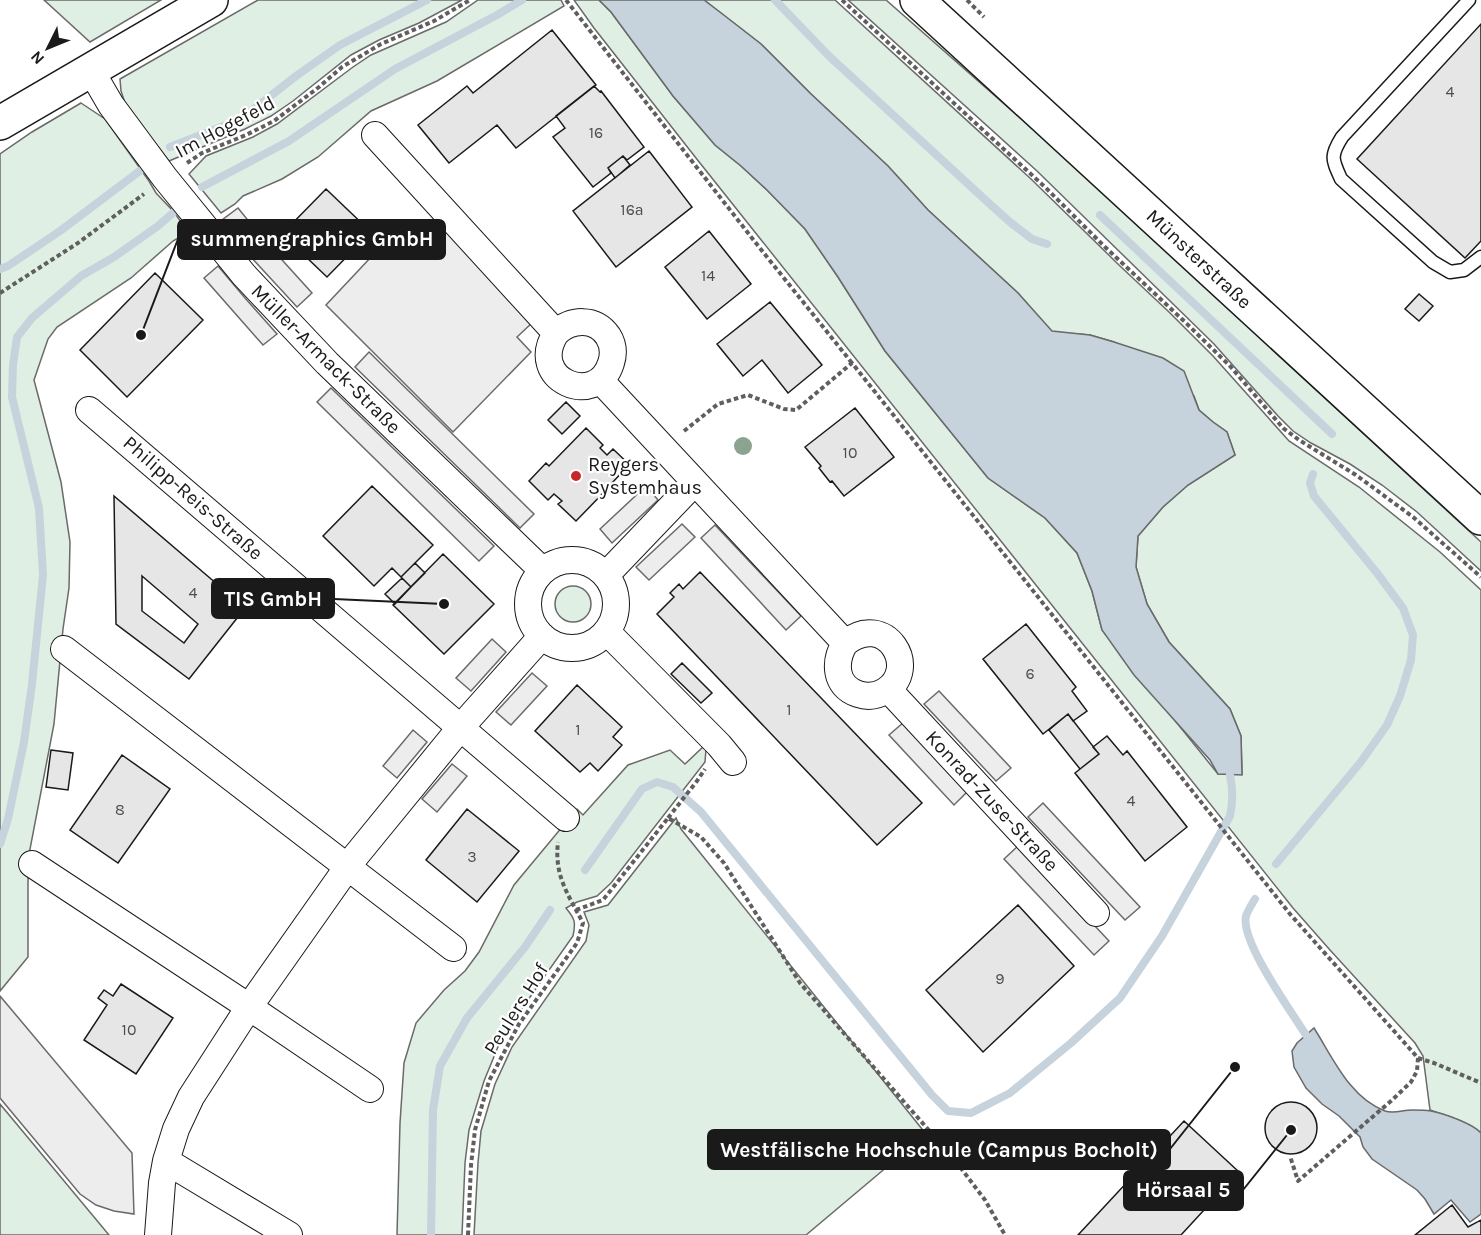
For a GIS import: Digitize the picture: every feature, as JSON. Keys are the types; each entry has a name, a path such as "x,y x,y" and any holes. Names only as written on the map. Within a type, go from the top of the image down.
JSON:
{"main road":[{"path":"0,122 211,0"},
{"name":"Münsterstraße","path":"917,0 1481,518"}],"street":[{"name":"Müller-Armack-Straße","path":"90,69 111,105 165,178 244,276 327,363 543,571"},
{"path":"375,135 556,333"},
{"path":"575,322 587,322 598,327 607,336 612,347 613,359 609,370 600,380 579,387 558,378 548,361 550,341 556,333 563,326 575,322"},
{"path":"600,380 845,643"},
{"name":"Philipp-Reis-Straße","path":"89,410 566,819"},
{"path":"606,574 695,482"},
{"path":"568,560 582,561 606,574 614,588 616,603 614,618 607,632 587,646 575,648 552,643 542,636 533,624 528,610 529,596 534,582 543,571 555,563 568,560"},
{"path":"607,632 733,762"},
{"path":"864,633 886,638 895,647 899,658 900,670 896,681 879,694 860,695 851,691 839,676 837,664 839,653 845,643 854,636 864,633"},
{"path":"158,1235 162,1183 176,1129 191,1097 249,1006 347,866 460,727 542,636"},
{"path":"64,649 453,948"},
{"name":"Konrad-Zuse-Straße","path":"888,689 1096,913"},
{"path":"32,864 249,1006 370,1089"},
{"path":"166,1161 289,1235"}],"lane":[{"path":"1469,0 1342,137 1334,150 1334,164 1341,179 1433,262 1450,272 1464,270 1481,257"}],"path":[{"name":"Im Hogefeld","path":"0,293 78,243 202,153 274,121 342,67 381,44 434,21 471,0"},
{"path":"842,0 1038,180 1185,322 1230,366 1283,428 1356,475 1406,511 1481,577"},
{"path":"567,2 1290,914 1418,1058 1481,1083"},
{"path":"664,449 718,404 748,395 784,409 796,410 852,363"},
{"path":"566,819 560,833 556,856 559,875 576,910 603,900 697,781"},
{"path":"670,816 701,837 724,864 800,983 954,1159 985,1200 1005,1235"},
{"name":"Peulers Hof","path":"468,1235 475,1130 489,1081 519,1024 577,944 583,923 576,910"},
{"path":"1290,1156 1298,1181 1411,1082 1417,1071 1418,1058"}],"green space":[{"path":"44,0 161,0 90,42"},
{"path":"258,0 462,0 351,55 271,116 169,161 126,106 120,79"},
{"path":"478,0 561,0 564,6 437,81 371,111 318,157 282,179 243,196 221,213 189,174 206,156 253,137 277,124 371,55 446,22"},
{"path":"574,0 599,0 611,12 673,96 715,145 767,190 805,229 885,351 988,478 1045,518 1077,553 1092,591 1102,630 1218,774 1242,774 1241,736 1230,709 1169,642 1147,604 1136,567 1138,536 1163,507 1188,485 1235,455 1227,432 1199,410 1194,396 1114,342 1090,335 1052,332 1018,293 928,210 888,166 761,44 704,0 835,0 1031,179 1169,312 1213,356 1289,441 1359,487 1440,552 1481,590 1481,1133 1464,1122 1430,1110 1423,1056 1415,1043 1293,908 696,158"},
{"path":"848,0 886,0 1052,146 1481,542 1481,571 1417,512 1382,485 1293,431 1214,344 1037,171"},
{"path":"81,103 105,119 156,193 174,212 188,232 173,241 131,278 57,327 48,339 34,380 61,482 70,542 69,588 54,724 30,849 28,957 0,991 0,154"},
{"path":"573,586 586,591 591,604 586,617 573,622 560,617 555,604 560,591"},
{"path":"703,747 706,749 705,762 611,883 597,896 566,908 574,921 573,936 500,1042 484,1081 469,1130 462,1235 397,1235 404,1063 416,1023 444,990 465,971 479,952 514,885 577,809 583,815 628,765 670,750 685,764"},
{"path":"676,818 681,829 926,1134 806,1235 474,1235 481,1131 495,1084 512,1047 586,941 589,925 584,912 608,905"},
{"path":"0,1104 109,1235 0,1235"}],"shaded area":[{"path":"599,0 704,0 761,44 888,166 928,210 1018,293 1052,331 1090,335 1114,342 1163,358 1184,371 1199,410 1227,432 1235,455 1188,485 1163,507 1138,536 1136,567 1147,604 1169,642 1230,709 1241,736 1242,775 1218,774 1210,760 1134,675 1102,630 1092,591 1077,553 1045,518 988,478 885,351 805,229 767,190 715,145 673,96 611,12"},
{"path":"238,208 312,293 297,307 249,255 222,220"},
{"path":"437,220 533,322 517,337 531,352 453,432 326,305 404,222 418,237"},
{"path":"218,266 277,334 263,345 204,278"},
{"path":"369,352 534,514 520,528 355,367"},
{"path":"331,388 494,546 479,561 317,402"},
{"path":"646,486 658,500 612,543 600,529"},
{"path":"682,524 695,537 649,580 636,567"},
{"path":"715,525 801,616 786,630 701,538"},
{"path":"492,639 506,652 471,691 456,678"},
{"path":"532,673 547,686 511,725 496,712"},
{"path":"939,691 1011,768 996,781 924,704"},
{"path":"904,722 968,791 954,805 889,735"},
{"path":"413,730 427,742 397,778 383,766"},
{"path":"452,764 467,776 437,812 422,799"},
{"path":"1043,803 1140,907 1125,920 1028,817"},
{"path":"1019,845 1109,941 1094,955 1004,859"},
{"path":"0,996 132,1153 134,1214 96,1205 80,1194 0,1098"},
{"path":"1314,1028 1352,1087 1373,1105 1388,1112 1417,1110 1436,1112 1465,1123 1481,1133 1481,1214 1470,1222 1451,1200 1434,1214 1417,1190 1372,1159 1363,1147 1360,1137 1306,1088 1294,1067 1292,1051 1297,1043"}],"building":[{"path":"1481,24 1481,241 1465,258 1357,159"},
{"path":"552,30 596,85 516,148 497,125 449,163 418,125 467,86 473,93"},
{"path":"594,86 601,91 644,147 627,160 623,156 608,168 611,173 593,187 553,137 565,128 556,116"},
{"path":"649,151 692,207 616,267 573,211"},
{"path":"623,156 630,165 615,178 608,168"},
{"path":"326,189 371,232 327,277 282,234"},
{"path":"709,231 751,284 707,319 665,267"},
{"path":"155,273 203,320 127,397 80,350"},
{"path":"1419,294 1433,306 1419,321 1405,309"},
{"path":"770,302 822,365 788,393 762,360 743,376 717,344"},
{"path":"566,402 580,416 562,434 548,420"},
{"path":"855,408 894,457 844,496 832,481 830,482 819,468 821,466 805,447"},
{"name":"Reygers Systemhaus","path":"586,428 603,445 600,448 607,455 613,449 633,468 630,472 626,468 612,483 615,486 612,489 609,487 576,521 558,504 562,501 554,494 548,500 529,481 546,463 549,466"},
{"path":"372,486 433,545 401,577 392,568 374,586 323,536"},
{"path":"114,496 245,608 189,679 116,624","holes":["142,576 198,624 184,643 142,611"]},
{"path":"443,554 494,604 444,654 393,605"},
{"path":"415,563 425,573 411,587 401,577"},
{"path":"700,572 922,803 877,845 657,614 674,597 670,593 679,584 683,589"},
{"path":"402,578 411,587 395,604 385,594"},
{"path":"1026,624 1076,687 1072,691 1087,711 1073,721 1068,714 1043,734 983,659"},
{"path":"682,663 712,693 701,703 671,674"},
{"path":"577,685 622,727 613,737 622,745 598,771 590,763 580,772 535,731"},
{"path":"1068,714 1099,754 1080,769 1049,730"},
{"path":"1107,736 1123,755 1127,751 1187,827 1145,861 1075,773 1099,754 1093,747"},
{"path":"51,750 73,753 68,790 46,787"},
{"path":"122,755 170,789 118,863 70,830"},
{"path":"467,809 519,851 477,902 426,860"},
{"path":"1018,905 1074,966 983,1052 926,990"},
{"path":"121,984 173,1018 136,1074 84,1040 107,1005 98,998 104,990 113,996"},
{"path":"1291,1102 1305,1106 1313,1114 1317,1128 1313,1142 1305,1150 1291,1154 1277,1150 1269,1142 1265,1128 1269,1114 1277,1106"},
{"path":"1184,1121 1239,1172 1181,1235 1078,1235"},
{"path":"1452,1205 1468,1227 1481,1220 1481,1235 1415,1235"}],"waterway":[{"path":"170,147 241,119 340,45 427,0"},
{"path":"202,187 289,141 395,69 522,0"},
{"path":"775,0 830,57 992,206 1032,239 1047,244"},
{"path":"0,269 60,231 141,170"},
{"path":"0,844 8,819 24,742 43,575 39,508 12,397 17,337 32,318 81,276 114,257 174,212"},
{"path":"1100,215 1332,434"},
{"path":"1276,864 1360,763 1387,725 1400,696 1411,660 1413,635 1403,608 1314,496 1310,483 1313,474"},
{"path":"585,870 642,789 657,782 673,787 701,812 932,1095 948,1111 971,1113 1010,1093 1071,1043 1120,998 1162,936 1230,816 1232,806 1230,775"},
{"path":"1255,899 1246,916 1246,927 1251,942 1268,976 1306,1035"},
{"path":"431,1235 433,1110 440,1066 467,1018 525,947 550,910"}],"place":[{"name":"summengraphics GmbH","path":"141,335"},
{"name":"Reygers Systemhaus","path":"576,476"},
{"name":"TIS GmbH","path":"444,604"},
{"name":"Westfälische Hochschule (Campus Bocholt)","path":"1235,1067"},
{"name":"Hörsaal 5","path":"1291,1130"}]}
